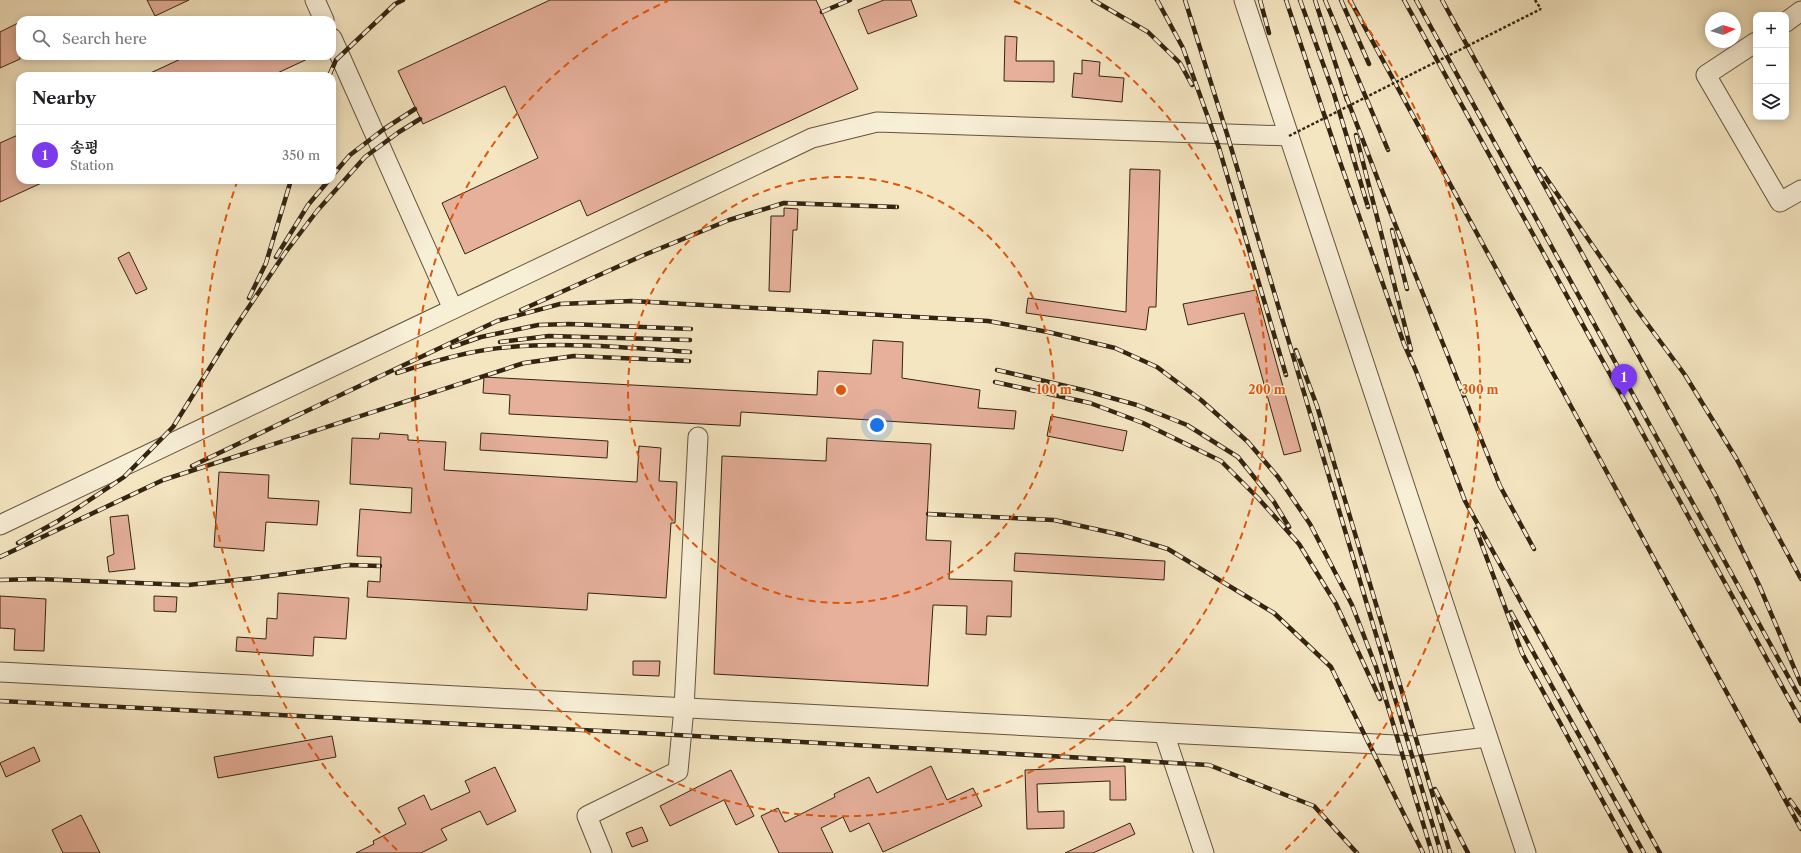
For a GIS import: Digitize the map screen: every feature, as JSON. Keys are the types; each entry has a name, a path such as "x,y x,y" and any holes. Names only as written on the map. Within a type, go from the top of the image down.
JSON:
{"street":[{"path":"315,0 322,16"},
{"path":"1244,0 1526,853"},
{"path":"1789,20 1801,11"},
{"path":"1753,44 1706,75 1780,202 1801,190"},
{"path":"336,47 453,309"},
{"path":"0,525 812,138 877,122 1289,136"},
{"path":"602,853 587,816 678,771 684,708 698,437"},
{"path":"0,672 1415,746 1487,737"},
{"path":"1164,733 1204,853"}],"path":[{"path":"1289,136 1541,9 1535,0"}],"building":[{"path":"147,0 189,0 155,16"},
{"path":"550,0 816,0 858,89 587,216 580,200 465,254 442,203 538,158 505,86 423,124 398,71"},
{"path":"884,0 911,0 917,16 868,34 858,10"},
{"path":"16,24 16,60 18,60 0,68 0,32"},
{"path":"1005,36 1017,37 1016,61 1054,61 1054,82 1004,81"},
{"path":"178,60 305,60 280,72 153,72"},
{"path":"1082,60 1100,62 1099,76 1124,78 1122,102 1072,97 1074,73 1082,74"},
{"path":"16,136 16,184 39,184 0,202 0,143"},
{"path":"1130,169 1160,170 1156,307 1149,307 1146,330 1026,313 1028,298 1126,312"},
{"path":"784,208 798,209 797,230 793,230 790,292 769,291 771,216 784,216"},
{"path":"129,252 147,289 136,294 118,258"},
{"path":"1256,290 1301,451 1284,455 1244,313 1188,325 1183,304"},
{"path":"873,340 903,342 902,378 980,390 978,408 1016,411 1014,429 741,412 740,426 509,414 510,395 483,393 484,377 817,395 818,371 871,374"},
{"path":"1051,416 1127,431 1123,451 1047,436"},
{"path":"380,433 408,435 408,440 446,442 444,470 637,482 639,446 661,448 659,481 677,482 675,523 671,523 666,598 588,593 587,610 367,597 368,581 380,582 381,557 357,556 360,509 411,513 412,488 350,484 352,438 379,439"},
{"path":"481,433 608,441 607,458 480,450"},
{"path":"827,438 931,444 926,540 951,541 949,579 1012,581 1011,617 987,616 986,635 966,634 967,606 933,605 928,686 714,674 722,456 826,461"},
{"path":"219,472 269,475 268,498 319,501 317,525 266,522 264,551 214,547"},
{"path":"128,515 135,569 109,572 107,557 114,554 110,517"},
{"path":"1015,553 1165,561 1164,580 1014,571"},
{"path":"278,593 349,598 346,639 314,637 313,656 236,651 237,637 266,639 267,618 277,619"},
{"path":"0,596 46,599 44,651 14,650 15,629 0,628"},
{"path":"154,596 177,597 176,612 154,611"},
{"path":"633,661 660,661 659,676 633,675"},
{"path":"332,736 336,757 218,778 214,757"},
{"path":"34,747 40,761 6,777 0,763"},
{"path":"931,766 947,800 973,788 982,806 883,852 869,823 850,832 843,817 821,828 833,853 779,853 761,816 778,808 785,822 835,797 834,794 869,777 877,793"},
{"path":"1125,766 1126,800 1110,800 1110,781 1037,784 1038,812 1064,811 1064,828 1027,829 1025,770"},
{"path":"495,767 516,811 487,825 480,811 441,829 447,840 421,853 356,853 374,844 373,841 406,824 398,808 424,795 431,810 470,792 465,781"},
{"path":"731,770 754,816 736,825 724,800 670,826 660,806"},
{"path":"81,815 100,853 63,853 52,830"},
{"path":"1130,823 1135,834 1093,853 1065,853"},
{"path":"642,827 648,841 632,847 626,833"}],"railway":[{"path":"336,60 395,4 403,0"},
{"path":"822,12 850,0"},
{"path":"1093,0 1148,32 1180,63 1192,85"},
{"path":"1157,0 1183,48 1219,148 1286,375"},
{"path":"1185,0 1227,134 1441,853"},
{"path":"1260,0 1269,33"},
{"path":"1286,0 1339,159 1404,344 1416,371 1465,501 1660,853"},
{"path":"1300,0 1334,94 1368,207"},
{"path":"1315,0 1347,100"},
{"path":"1325,0 1388,150"},
{"path":"1341,0 1369,64"},
{"path":"1350,0 1801,829"},
{"path":"1404,0 1801,721"},
{"path":"1416,0 1801,700"},
{"path":"1442,0 1716,496 1759,585 1801,684"},
{"path":"331,72 336,60"},
{"path":"1346,96 1391,214 1500,486 1534,549"},
{"path":"336,171 350,155 384,129 415,109"},
{"path":"18,543 58,521 124,477 173,427 236,326 285,253 317,211 365,157 399,132 420,119"},
{"path":"1356,135 1411,350"},
{"path":"1540,169 1637,310 1685,375 1736,458 1801,579"},
{"path":"249,298 266,263 290,184"},
{"path":"276,257 308,205 326,184"},
{"path":"521,310 644,255 729,220 784,203 897,207"},
{"path":"1392,230 1407,289"},
{"path":"296,416 497,321 560,304 632,301 988,321 1048,332 1115,348 1157,367 1201,400 1248,442 1278,477 1310,524 1352,605 1376,667 1432,853"},
{"path":"452,347 481,337 538,325 569,324 691,329"},
{"path":"500,342 549,336 690,340"},
{"path":"397,373 425,364 495,348 578,345 690,352"},
{"path":"1296,350 1317,406 1450,853"},
{"path":"0,557 163,480 524,363 574,356 689,361"},
{"path":"997,370 1083,390 1137,405 1187,425 1238,457 1274,502 1289,527"},
{"path":"995,382 1090,403 1143,423 1221,461 1258,498 1299,544 1336,604 1380,699"},
{"path":"192,466 300,414"},
{"path":"928,514 1054,520 1122,535 1168,549 1274,613 1331,667 1423,853"},
{"path":"1476,529 1522,653 1631,853"},
{"path":"0,580 38,579 188,585 255,578 349,565 380,566"},
{"path":"1511,612 1644,853"},
{"path":"0,701 641,733 1209,765 1314,806 1357,853"},
{"path":"1435,789 1468,853"},
{"path":"1790,800 1801,815"}],"place":[{"name":"송평","path":"1624,397"}]}
